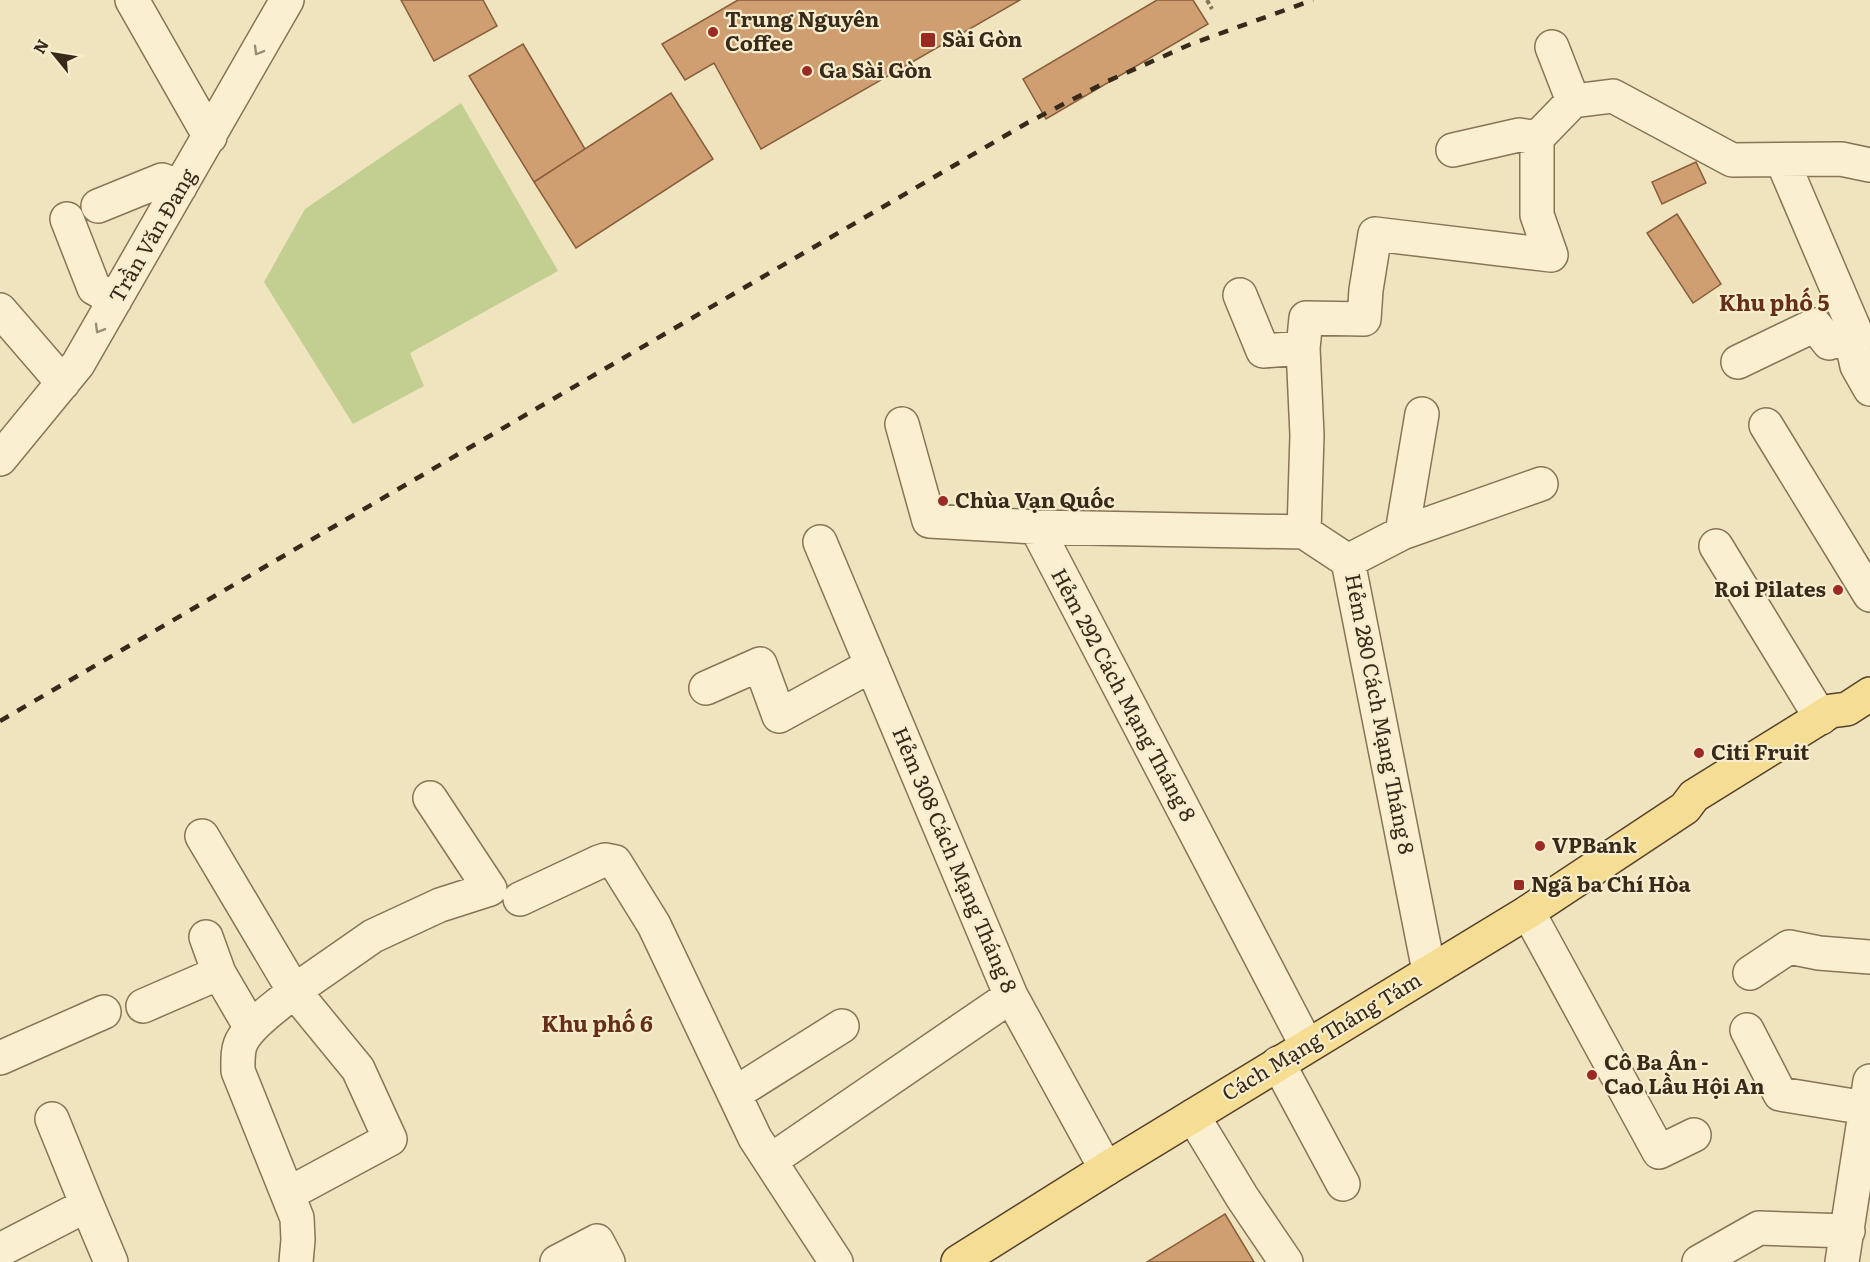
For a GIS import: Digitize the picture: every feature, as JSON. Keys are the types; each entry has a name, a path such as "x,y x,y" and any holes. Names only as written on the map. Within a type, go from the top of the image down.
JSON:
{"main road":[{"name":"Cách Mạng Tháng Tám","path":"958,1262 1278,1063 1528,912 1685,808 1703,812 1842,726 1846,707"}],"street":[{"path":"132,0 210,137"},
{"name":"Trần Văn Ðang","path":"0,459 78,364 287,0"},
{"path":"1552,47 1573,101"},
{"path":"902,424 929,521 1036,527 1304,532 1295,436 1306,318 1364,319 1366,290 1376,234 1551,255 1537,215 1537,138 1573,101 1613,96 1732,160 1841,159 1870,165"},
{"path":"1453,150 1519,135 1537,138"},
{"path":"1782,160 1856,333 1853,348 1857,366 1870,389"},
{"path":"98,206 162,180 180,187"},
{"path":"67,219 94,288 115,300"},
{"path":"1240,295 1263,351 1304,348"},
{"path":"0,310 63,383"},
{"path":"1738,362 1815,325 1829,343 1856,333"},
{"path":"1402,533 1422,414"},
{"path":"1766,425 1870,595"},
{"path":"1348,561 1402,533 1541,484"},
{"name":"Hẻm 292 Cách Mạng Tháng 8","path":"1036,527 1307,1046"},
{"name":"Hẻm 280 Cách Mạng Tháng 8","path":"1304,532 1348,561 1429,972"},
{"name":"Hẻm 308 Cách Mạng Tháng 8","path":"820,542 1011,996 1106,1169"},
{"path":"1716,546 1846,707"},
{"path":"706,688 760,664 779,716 872,665"},
{"path":"296,1262 297,1218 238,1071 238,1055 242,1040 251,1028 294,991 373,936 440,905 490,889 430,798"},
{"path":"202,836 294,991 358,1069 390,1140 288,1194"},
{"path":"520,899 599,861 615,862 654,925 750,1129 836,1262"},
{"path":"1528,912 1659,1152 1694,1136"},
{"path":"206,937 219,973 251,1028"},
{"path":"1750,973 1789,948 1870,957"},
{"path":"143,1006 219,973"},
{"path":"770,1161 1011,996"},
{"path":"0,1058 104,1012"},
{"path":"734,1094 842,1026"},
{"path":"1699,1262 1759,1228 1845,1246 1862,1196 1868,1095 1780,1094 1747,1030"},
{"path":"1278,1063 1343,1184"},
{"path":"1193,1116 1242,1197 1286,1262"},
{"path":"52,1119 111,1262"},
{"path":"0,1250 87,1205"},
{"path":"557,1262 597,1242 608,1262"}],"path":[{"path":"1206,0 1212,9"}],"green space":[{"path":"461,103 558,271 410,353 424,386 353,424 264,282 305,209"}],"building":[{"path":"401,0 483,0 497,26 434,61"},
{"name":"Ga Sài Gòn","path":"738,0 1020,0 761,149 714,63 685,80 662,44"},
{"path":"1157,0 1193,0 1208,24 1046,119 1023,79"},
{"path":"523,44 585,149 534,182 469,76"},
{"path":"671,93 713,159 576,248 534,182"},
{"path":"1696,162 1706,183 1662,204 1652,182"},
{"path":"1677,214 1721,284 1693,303 1647,233"},
{"path":"1225,1214 1254,1262 1147,1262"}],"railway":[{"path":"0,721 1027,123 1108,81 1191,44 1313,0"}],"place":[{"name":"Trung Nguyên Coffee","path":"713,32"},
{"name":"Sài Gòn","path":"928,40"},
{"name":"Ga Sài Gòn","path":"807,71"},
{"name":"Chùa Vạn Quốc","path":"943,501"},
{"name":"Roi Pilates","path":"1838,590"},
{"name":"Citi Fruit","path":"1699,753"},
{"name":"VPBank","path":"1540,846"},
{"name":"Ngã ba Chí Hòa","path":"1519,885"},
{"name":"Cô Ba Ân - Cao Lầu Hội An","path":"1592,1075"}],"district":[{"name":"Khu phố 5","path":"1774,303"},
{"name":"Khu phố 6","path":"597,1024"}]}
